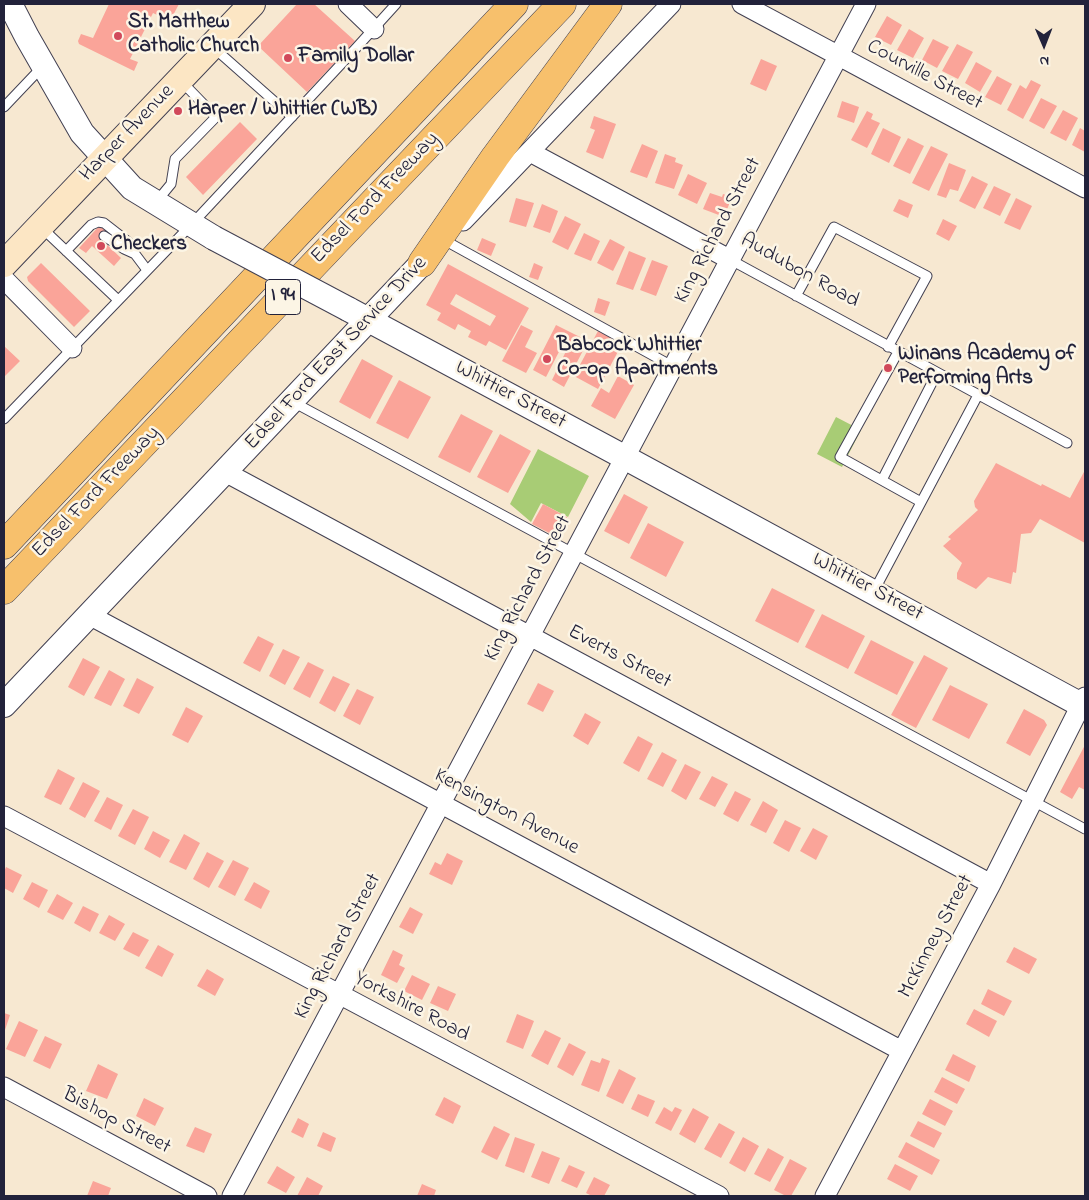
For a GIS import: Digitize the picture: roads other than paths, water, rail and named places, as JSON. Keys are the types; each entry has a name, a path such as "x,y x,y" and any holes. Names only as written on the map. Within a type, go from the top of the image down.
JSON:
{"highway":[{"name":"Edsel Ford Freeway","path":"4,545 514,4"},
{"name":"Edsel Ford Freeway","path":"4,590 562,4"},
{"path":"422,263 496,157 608,4"}],"main road":[{"name":"Harper Avenue","path":"4,264 252,4"}],"street":[{"name":"Whittier Street","path":"10,4 82,133 132,188 214,238 873,592 1084,703"},
{"path":"348,4 374,29"},
{"name":"Edsel Ford East Service Drive","path":"4,705 291,401 358,314 422,263 671,4"},
{"name":"Courville Street","path":"742,4 1085,188"},
{"name":"King Richard Street","path":"232,1196 866,4"},
{"name":"Audubon Road","path":"530,152 729,259"},
{"path":"4,279 72,348"},
{"name":"Everts Street","path":"225,472 991,884"},
{"name":"Kensington Avenue","path":"89,615 902,1051"},
{"name":"McKinney Street","path":"825,1196 991,884 1084,703"},
{"name":"Yorkshire Road","path":"4,816 718,1196"},
{"name":"Bishop Street","path":"4,1087 207,1196"}],"lane":[{"path":"4,418 192,224 396,4"},
{"path":"212,46 292,117"},
{"path":"4,107 44,65"},
{"path":"156,202 171,184 175,159 216,117 180,80"},
{"path":"66,251 91,225 98,222 104,223 131,244 135,254"},
{"path":"40,226 118,300"},
{"path":"796,296 834,227 926,276 888,347"},
{"path":"87,229 96,229"},
{"path":"104,236 135,254 150,267"},
{"path":"444,240 672,366"},
{"name":"Audubon Road","path":"729,259 888,347 1067,442"},
{"path":"898,352 840,457 921,502"},
{"path":"882,480 937,373"},
{"path":"873,592 978,395"},
{"path":"291,401 1085,829"}],"place":[{"name":"St. Matthew Catholic Church","path":"118,36"},
{"name":"Family Dollar","path":"288,58"},
{"name":"Harper / Whittier (WB)","path":"178,111"},
{"name":"Checkers","path":"101,246"},
{"name":"Babcock Whittier Co-op Apartments","path":"547,359"},
{"name":"Winans Academy of Performing Arts","path":"888,368"}]}
